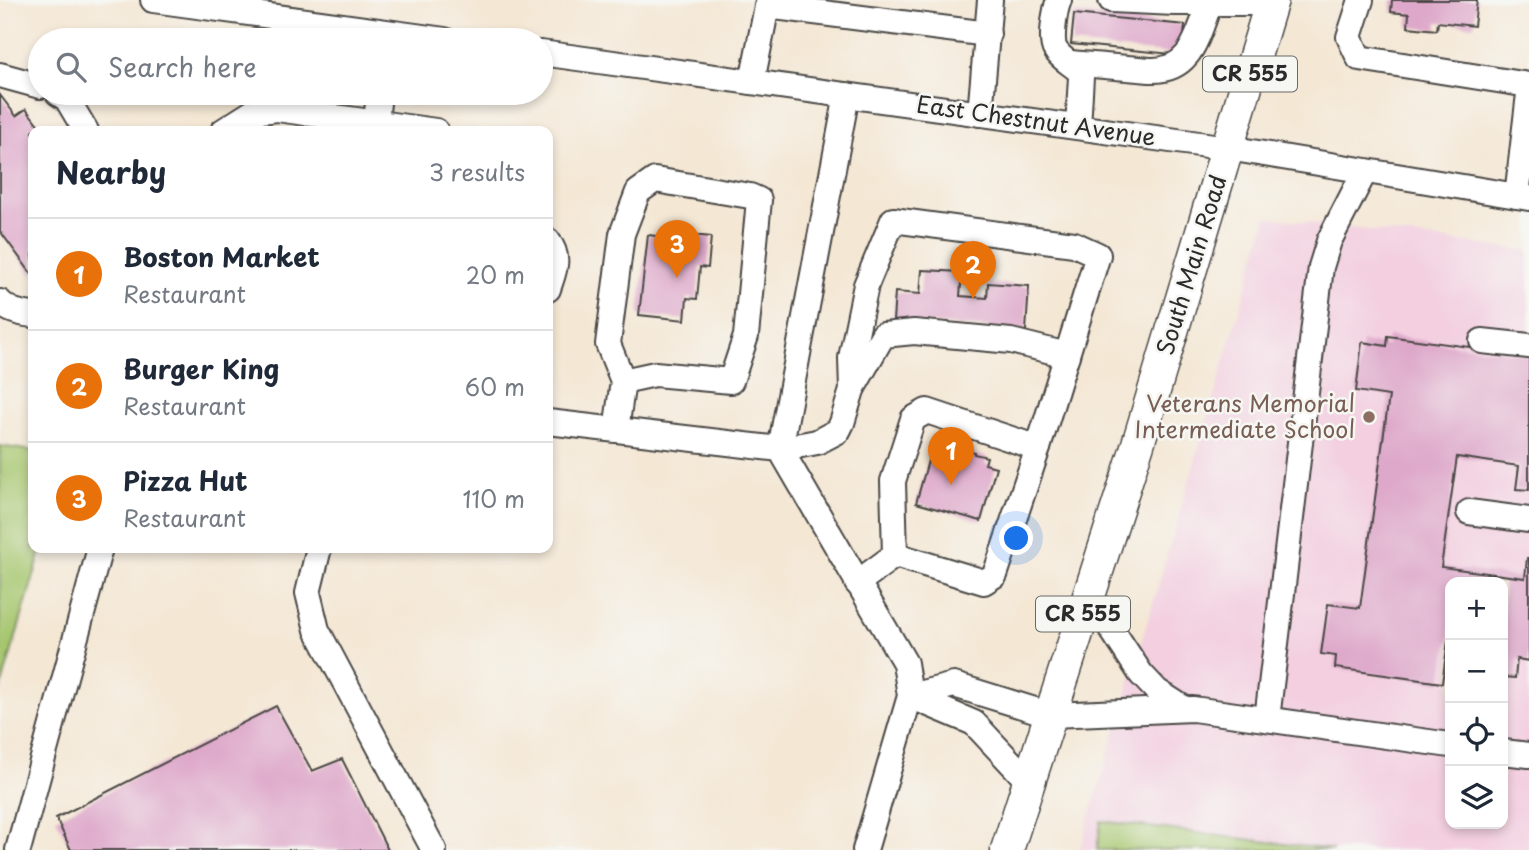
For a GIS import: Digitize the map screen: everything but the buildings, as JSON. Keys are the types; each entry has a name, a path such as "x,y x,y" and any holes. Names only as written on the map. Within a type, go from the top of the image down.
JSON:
{"main road":[{"name":"South Main Road","path":"1007,850 1142,431 1272,1"}],"street":[{"path":"153,0 333,28"},
{"path":"980,114 990,0"},
{"path":"1059,0 1055,16 1054,48 1080,72 1078,127"},
{"path":"1111,0 1210,3 1272,1"},
{"path":"1361,0 1349,37 1359,58 1529,85"},
{"path":"1070,63 1159,71 1175,67 1193,46 1210,3"},
{"path":"752,82 767,6 988,34"},
{"name":"East Chestnut Avenue","path":"553,55 1228,148 1523,197"},
{"path":"0,75 28,83"},
{"path":"1523,197 1529,94"},
{"path":"847,95 780,449 905,663 910,696 865,850"},
{"path":"71,105 83,126"},
{"path":"376,122 378,105"},
{"path":"231,126 253,112 277,108 403,126"},
{"path":"1267,719 1321,267 1329,241 1365,171"},
{"path":"616,430 623,381 608,344 622,234 638,192 654,180 750,196 759,200 746,336 731,381 655,374 623,381"},
{"path":"852,390 851,358 866,285 893,220 1074,244 1098,255 995,575 984,582 895,555"},
{"path":"553,250 556,264 553,273"},
{"path":"0,302 28,315"},
{"path":"553,423 780,449 817,442 838,431 852,390 883,335 914,332 1011,341 1067,355"},
{"path":"1482,341 1529,346"},
{"path":"895,555 893,481 913,419 927,411 1038,448"},
{"path":"1469,512 1529,520"},
{"path":"18,850 99,553"},
{"path":"318,553 308,593 317,630 434,850"},
{"path":"857,583 895,555"},
{"path":"1089,595 1141,674 1157,691 1185,709"},
{"path":"910,696 954,685 1051,715 1185,709 1445,743"},
{"path":"910,696 974,723 1029,782"},
{"path":"1508,753 1529,755"}],"shaded area":[{"name":"Veterans Memorial Intermediate School","path":"1267,217 1529,251 1529,850 1080,850"}],"green space":[{"path":"0,446 28,450 28,553 41,553 0,691"},
{"path":"1101,821 1333,850 1097,850"}],"place":[{"name":"Pizza Hut","path":"677,278"},
{"name":"Burger King","path":"973,299"},
{"name":"Veterans Memorial Intermediate School","path":"1369,417"},
{"name":"Boston Market","path":"951,485"}]}
